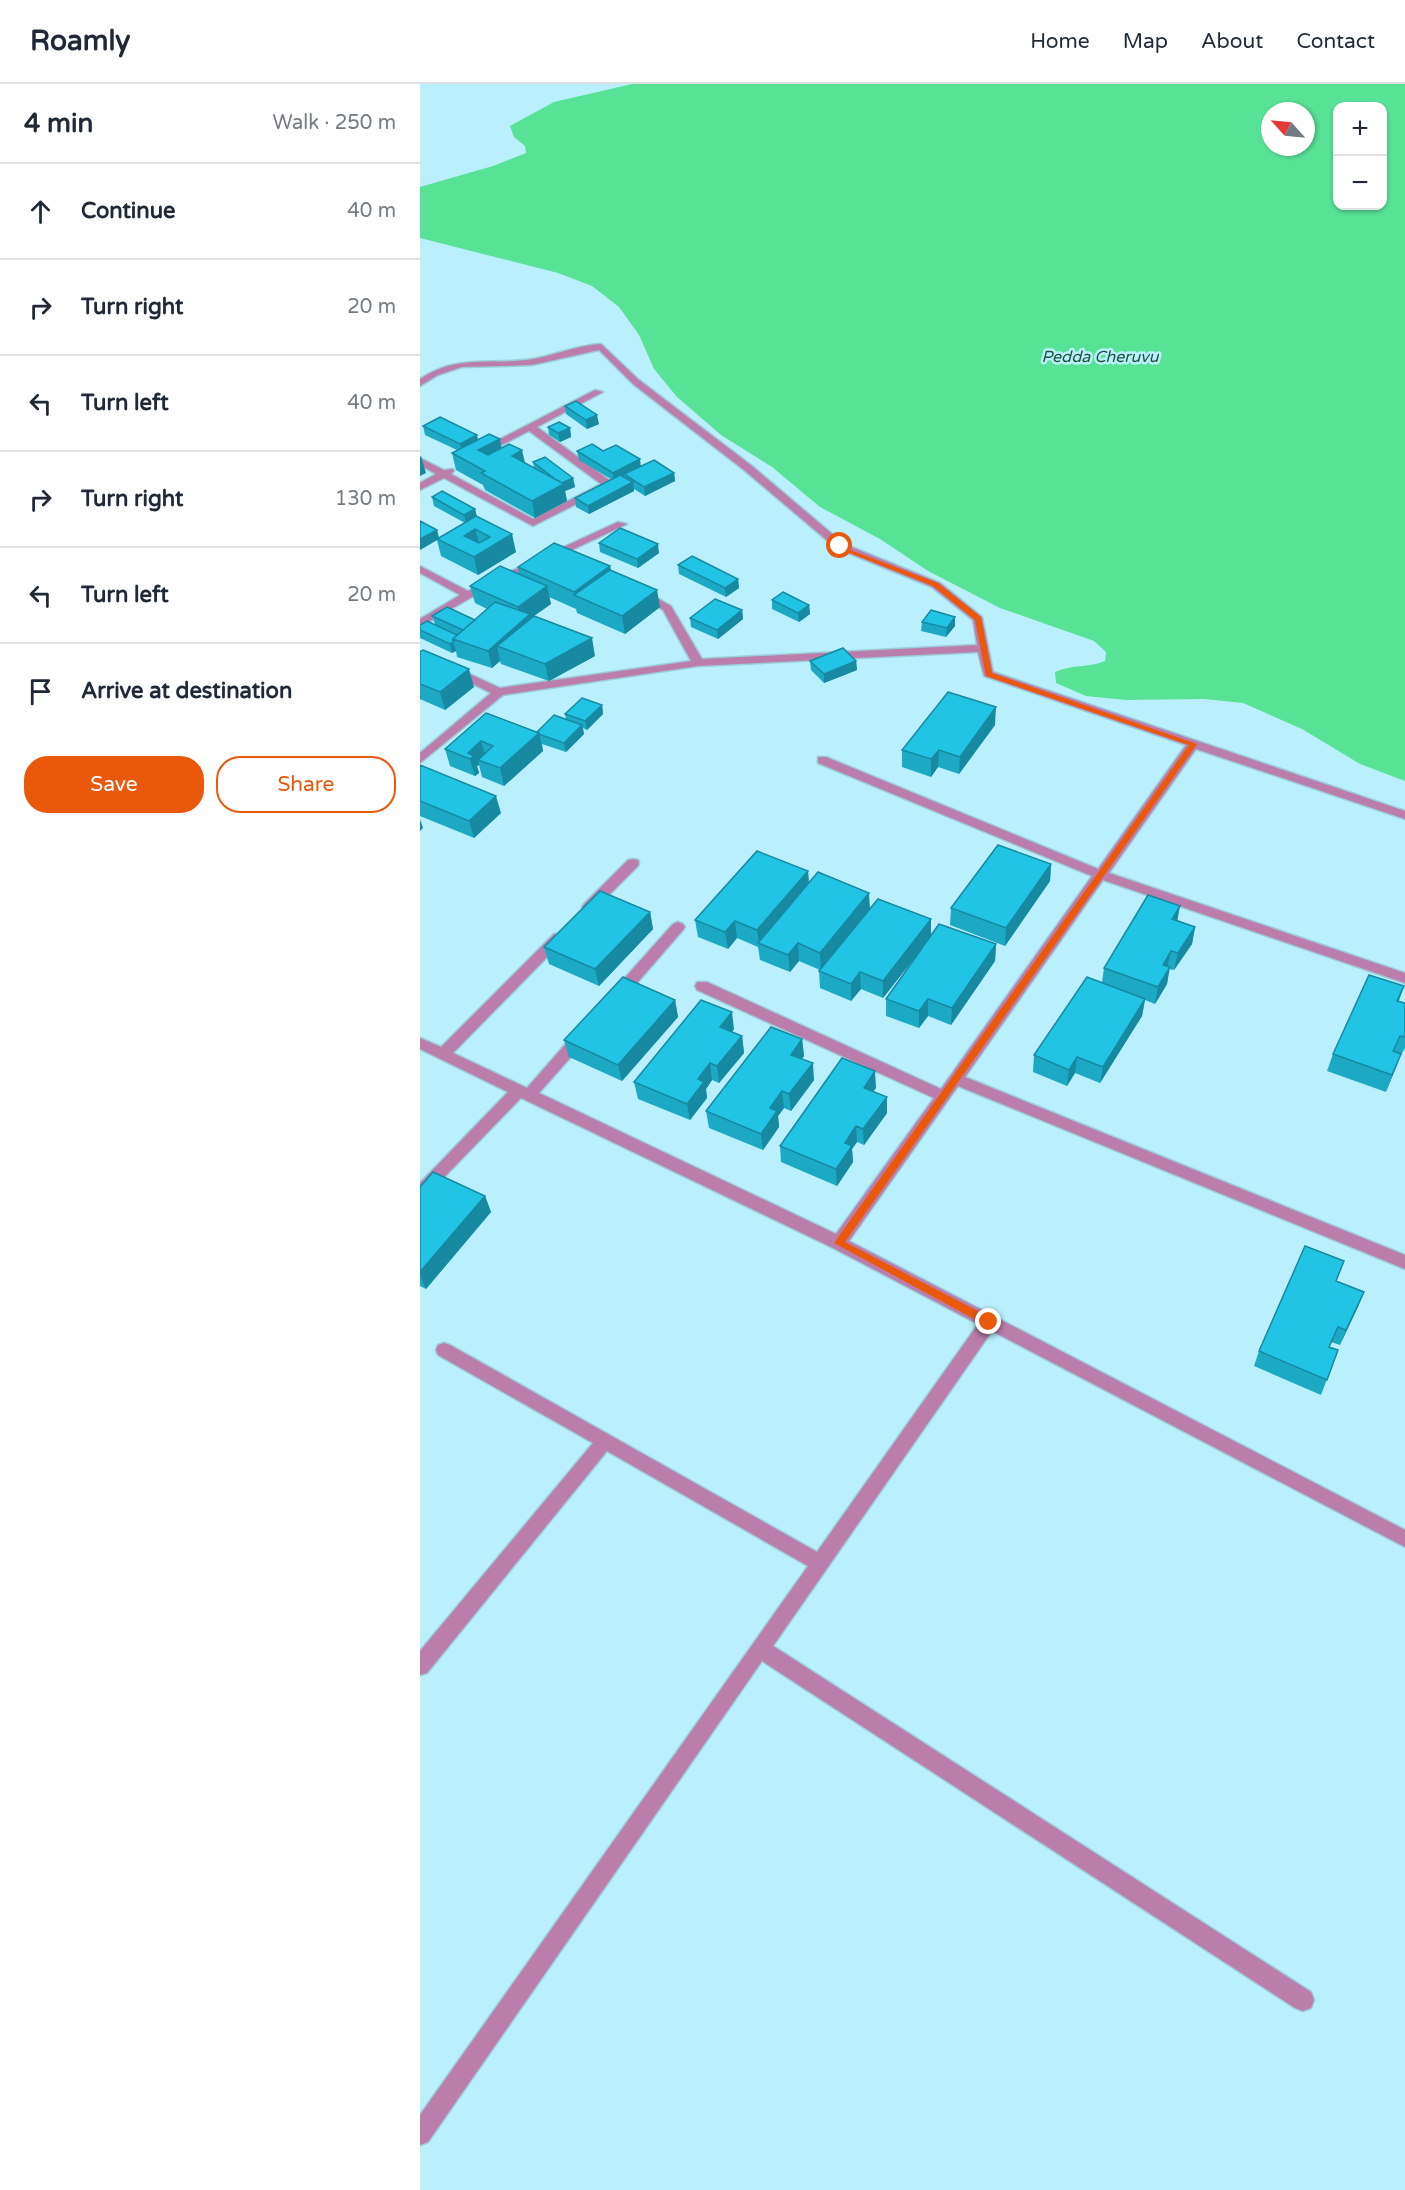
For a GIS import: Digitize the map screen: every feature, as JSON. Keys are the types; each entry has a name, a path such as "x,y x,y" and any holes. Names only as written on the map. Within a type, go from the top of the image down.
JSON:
{"street":[{"path":"420,383 434,372 458,363 531,363 583,347 601,347 636,382 748,468 840,546 936,585 978,619 988,674 1405,815"},
{"path":"473,456 598,392"},
{"path":"420,460 533,523 608,484 529,426"},
{"path":"420,487 463,462"},
{"path":"420,624 468,595 573,552 622,524"},
{"path":"420,569 468,595"},
{"path":"628,584 667,608 698,663"},
{"path":"420,759 499,692 698,663 984,648"},
{"path":"420,654 499,692"},
{"path":"839,1243 1193,744"},
{"path":"822,760 1101,875 1405,978"},
{"path":"443,1054 633,863"},
{"path":"607,1006 678,927"},
{"path":"702,986 943,1096"},
{"path":"420,1193 592,1024"},
{"path":"420,1043 839,1243 1405,1539"},
{"path":"956,1078 1405,1262"},
{"path":"420,2134 989,1322"},
{"path":"444,1350 820,1563"},
{"path":"420,1666 605,1441"},
{"path":"760,1649 1303,2000"}],"water":[{"name":"Pedda Cheruvu","path":"632,84 1405,84 1405,781 1360,764 1302,729 1243,703 1204,699 1126,700 1086,696 1056,683 1055,672 1105,661 1106,652 1094,641 1000,608 928,571 880,539 820,507 772,467 721,435 677,397 654,369 639,335 619,307 592,286 558,273 420,238 420,187 493,166 526,153 525,146 514,137 510,126 554,102"}],"building":[{"path":"576,401 597,415 586,420 565,406"},
{"path":"440,417 477,435 460,444 423,426"},
{"path":"559,422 570,428 558,433 548,427"},
{"path":"489,434 500,439 478,450 488,455 509,444 522,450 512,456 564,484 532,501 481,473 485,471 452,453"},
{"path":"592,444 603,451 616,445 640,459 613,473 577,451"},
{"path":"545,457 573,478 562,483 533,462"},
{"path":"654,460 674,473 644,487 624,474"},
{"path":"620,475 633,482 588,506 575,498"},
{"path":"442,491 475,509 464,515 432,497"},
{"path":"476,516 512,534 474,557 437,539","holes":["475,529 490,537 479,543 464,536"]},
{"path":"420,521 437,530 420,539"},
{"path":"620,528 658,544 637,559 599,543"},
{"path":"554,543 610,566 574,592 518,567"},
{"path":"692,556 738,579 725,588 678,565"},
{"path":"500,566 547,586 518,607 470,586"},
{"path":"610,570 657,590 622,616 574,595"},
{"path":"783,592 809,605 798,613 772,600"},
{"path":"715,599 742,610 717,630 690,618"},
{"path":"495,602 530,614 488,651 453,639"},
{"path":"447,607 475,620 463,630 432,616"},
{"path":"931,610 955,617 947,628 922,622"},
{"path":"534,616 592,638 545,664 497,646"},
{"path":"427,621 457,635 453,642 450,644 420,630 420,625"},
{"path":"843,648 856,661 824,674 810,661"},
{"path":"423,650 469,669 440,692 420,684 420,652"},
{"path":"948,692 996,707 960,757 939,750 931,759 902,750"},
{"path":"582,698 602,705 585,721 565,714"},
{"path":"486,713 539,733 500,768 478,760 493,746 481,741 468,753 474,756 470,759 445,749"},
{"path":"554,715 582,725 564,743 537,732"},
{"path":"420,765 496,796 469,821 420,801"},
{"path":"998,845 1051,864 1006,928 951,908"},
{"path":"757,851 808,871 757,930 735,921 725,932 695,920"},
{"path":"818,872 869,893 820,953 798,943 788,955 758,943"},
{"path":"600,891 650,912 595,969 544,947"},
{"path":"1148,895 1180,906 1172,919 1195,927 1178,953 1171,951 1163,965 1170,967 1158,987 1104,968"},
{"path":"878,899 931,919 883,981 860,972 851,984 819,971"},
{"path":"939,924 996,944 952,1008 928,999 919,1011 886,999"},
{"path":"1369,975 1404,986 1397,1001 1405,1003 1405,1037 1400,1036 1393,1051 1401,1054 1392,1075 1333,1054"},
{"path":"623,977 675,1000 618,1065 564,1040"},
{"path":"1087,977 1145,999 1103,1067 1077,1057 1069,1070 1034,1055"},
{"path":"701,1000 732,1012 720,1027 742,1036 717,1066 710,1063 698,1079 704,1082 687,1104 634,1082"},
{"path":"771,1027 802,1039 791,1055 813,1063 789,1094 782,1091 770,1108 777,1111 761,1134 706,1111"},
{"path":"842,1058 875,1071 864,1088 887,1097 863,1129 856,1126 845,1143 852,1146 836,1169 780,1146"},
{"path":"433,1172 485,1196 420,1272 420,1187"},
{"path":"1305,1246 1344,1261 1336,1281 1364,1292 1346,1330 1338,1327 1329,1347 1338,1350 1327,1380 1259,1351"}],"route":[{"path":"840,546 936,585 978,619 988,674 1193,744 839,1243 989,1322"}]}
